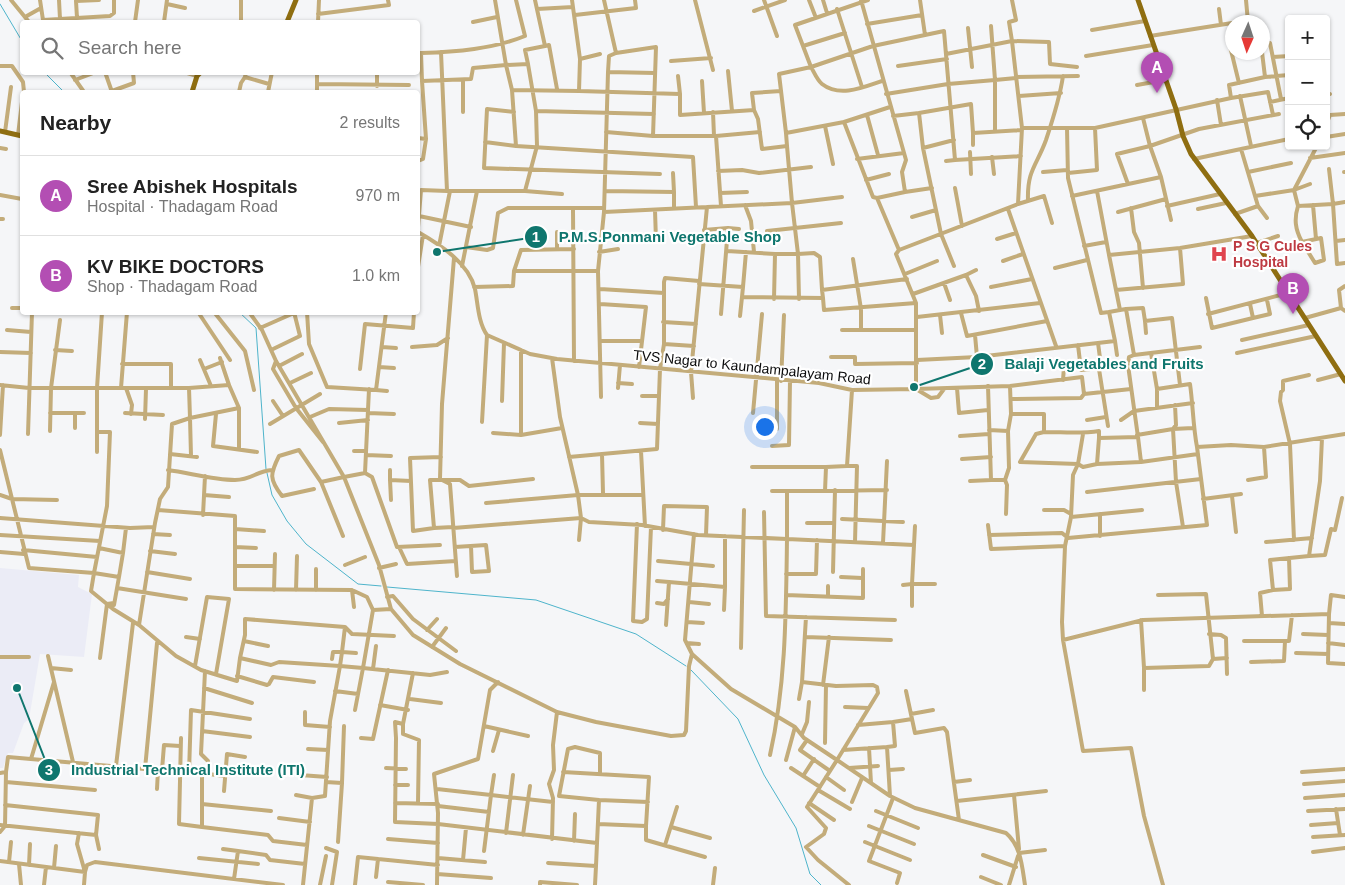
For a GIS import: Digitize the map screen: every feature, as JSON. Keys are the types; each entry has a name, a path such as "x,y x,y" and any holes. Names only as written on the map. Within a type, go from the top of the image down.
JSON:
{"main road":[{"path":"288,20 296,0"},
{"path":"1138,0 1176,109 1183,136 1194,159 1257,243 1345,381"},
{"path":"193,90 199,75"},
{"path":"2,132 20,135"}],"street":[{"path":"11,0 26,20"},
{"path":"40,0 43,20 77,18 88,20 113,14 114,0"},
{"path":"59,0 60,20"},
{"path":"77,18 76,1 100,0"},
{"path":"135,20 138,0"},
{"path":"240,20 241,0"},
{"path":"318,20 319,0"},
{"path":"318,14 389,4 388,0"},
{"path":"495,0 496,18 512,90 516,146"},
{"path":"420,53 501,44 524,36 516,0"},
{"path":"535,0 545,46"},
{"path":"572,0 580,59 579,91"},
{"path":"604,0 606,12 609,14 616,53"},
{"path":"575,15 636,8 635,0"},
{"path":"695,0 713,70"},
{"path":"764,0 777,36"},
{"path":"754,11 785,0"},
{"path":"809,0 816,18"},
{"path":"823,0 827,13"},
{"path":"868,0 837,9 795,25 811,67 821,83 831,89 847,92 882,81"},
{"path":"920,0 925,35"},
{"path":"1012,0 1016,20 1009,22 1022,129 1018,204"},
{"path":"1246,0 1247,15"},
{"path":"861,1 882,81 906,160 902,172 905,192"},
{"path":"164,20 167,2 185,8"},
{"path":"24,18 41,8"},
{"path":"537,9 573,8"},
{"path":"837,9 862,87"},
{"path":"1219,9 1221,25"},
{"path":"867,24 922,15"},
{"path":"473,22 496,18"},
{"path":"1092,30 1145,21"},
{"path":"1150,36 1225,24"},
{"path":"990,26 993,44 995,130"},
{"path":"968,28 972,67"},
{"path":"799,299 796,230 779,74 811,67 873,46 944,31 948,84 952,106 955,160"},
{"path":"803,46 845,33"},
{"path":"946,54 971,47 1012,41 1049,42 1050,64 1077,67"},
{"path":"1270,43 1281,99"},
{"path":"525,191 537,146 534,90 525,50 549,45 557,90"},
{"path":"1086,56 1153,45"},
{"path":"601,397 600,289 598,271 604,210 608,72 610,56 616,53 656,47 653,136"},
{"path":"439,246 446,221 449,191 442,52"},
{"path":"580,59 600,54"},
{"path":"1273,57 1285,56"},
{"path":"671,62 711,58"},
{"path":"898,66 947,59"},
{"path":"1233,60 1238,83"},
{"path":"1263,60 1265,77"},
{"path":"420,62 426,139 423,159 420,160"},
{"path":"422,80 471,79 473,68 528,64"},
{"path":"0,66 12,66 23,82 24,90"},
{"path":"728,71 732,111"},
{"path":"608,72 655,73"},
{"path":"72,75 82,90"},
{"path":"75,80 88,75"},
{"path":"107,75 111,90"},
{"path":"117,90 134,83 133,75"},
{"path":"239,90 246,75 269,84"},
{"path":"268,90 271,75"},
{"path":"317,75 317,90"},
{"path":"377,75 378,86"},
{"path":"1231,98 1229,85 1265,77 1285,75"},
{"path":"678,76 680,115 754,110"},
{"path":"1028,200 1029,177 1049,128 1060,93 1063,76"},
{"path":"886,94 948,84 1016,78 1078,76"},
{"path":"463,80 464,112"},
{"path":"1137,85 1165,80"},
{"path":"702,81 704,113"},
{"path":"317,84 409,85"},
{"path":"2,132 11,88"},
{"path":"512,90 680,94"},
{"path":"781,92 752,93 754,110 758,118 762,149 787,146"},
{"path":"973,133 995,130 1095,128 1218,100 1268,92 1273,115"},
{"path":"1019,96 1060,93"},
{"path":"1240,96 1251,146"},
{"path":"1270,102 1285,98"},
{"path":"1218,100 1221,126"},
{"path":"893,116 971,104 973,145"},
{"path":"786,133 844,122 890,107"},
{"path":"514,112 487,109 484,168 532,168 605,173 660,174"},
{"path":"536,111 654,114"},
{"path":"713,112 720,206"},
{"path":"919,113 922,148 941,234 954,266"},
{"path":"1128,184 1117,154 1183,136 1199,129 1279,114"},
{"path":"1330,115 1345,114"},
{"path":"867,115 878,155"},
{"path":"1143,118 1161,177 1171,220"},
{"path":"844,122 873,197 877,198 899,250 897,258 916,303 916,389 931,398 938,398 944,388"},
{"path":"825,126 833,164"},
{"path":"1067,128 1068,171 1072,196 1101,313 1143,308 1146,333"},
{"path":"1043,172 1096,170 1095,128"},
{"path":"606,132 653,136 715,136 760,132"},
{"path":"1330,136 1345,134"},
{"path":"420,138 426,139"},
{"path":"922,148 954,140"},
{"path":"1194,159 1285,140"},
{"path":"485,142 516,146 692,157 696,207"},
{"path":"0,148 6,149"},
{"path":"1241,149 1258,206 1267,218"},
{"path":"1302,242 1321,238 1324,260 1315,262 1302,242 1294,218 1298,206 1294,190 1314,150"},
{"path":"857,159 904,152"},
{"path":"970,152 971,174"},
{"path":"1310,158 1345,153"},
{"path":"946,161 1021,156"},
{"path":"992,157 994,174"},
{"path":"1248,172 1291,163"},
{"path":"718,172 742,170 759,173 811,167"},
{"path":"1330,168 1337,264 1345,263"},
{"path":"672,173 674,209"},
{"path":"866,180 889,174"},
{"path":"1072,196 1161,177"},
{"path":"1255,196 1294,190 1310,184"},
{"path":"877,198 932,188"},
{"path":"955,188 962,226"},
{"path":"420,190 525,191 562,194"},
{"path":"462,266 477,191"},
{"path":"604,191 674,192"},
{"path":"1097,191 1120,310"},
{"path":"720,194 747,192"},
{"path":"1167,206 1220,194"},
{"path":"0,195 20,199"},
{"path":"899,250 1028,200 1044,196 1052,224"},
{"path":"466,247 487,250 493,248 500,210 572,208 655,210 792,203 842,197"},
{"path":"1118,212 1166,199"},
{"path":"1298,206 1345,202"},
{"path":"1198,208 1226,203"},
{"path":"744,205 751,221 754,252"},
{"path":"1313,205 1316,239"},
{"path":"1235,214 1258,206"},
{"path":"694,398 692,372 707,207"},
{"path":"572,208 574,361"},
{"path":"1131,208 1140,253 1143,288"},
{"path":"1008,209 1056,346"},
{"path":"649,241 656,240 655,210"},
{"path":"912,217 936,210"},
{"path":"420,216 471,227"},
{"path":"767,232 796,230 840,223"},
{"path":"721,314 725,286 728,228"},
{"path":"704,230 739,228"},
{"path":"557,232 557,249"},
{"path":"420,233 454,258 462,266 474,287 482,329 487,335 482,422"},
{"path":"997,239 1016,233"},
{"path":"420,245 423,235"},
{"path":"1109,255 1180,248 1252,236"},
{"path":"1257,243 1278,236"},
{"path":"1336,241 1345,240"},
{"path":"1084,246 1106,242"},
{"path":"1116,290 1183,284 1180,248"},
{"path":"474,287 514,286 514,271 521,250 574,249"},
{"path":"599,252 618,249"},
{"path":"726,251 775,254 814,253 820,257 824,310 861,309 916,303"},
{"path":"740,316 746,252"},
{"path":"774,299 775,254"},
{"path":"1003,260 1023,254"},
{"path":"440,479 454,258"},
{"path":"853,259 861,309 861,330"},
{"path":"1055,268 1087,260"},
{"path":"905,274 937,261"},
{"path":"913,294 976,270"},
{"path":"514,271 598,271"},
{"path":"966,275 976,296 979,311"},
{"path":"569,457 657,450 660,369 664,344 665,278 743,287"},
{"path":"822,290 857,287 907,279"},
{"path":"991,287 1032,279"},
{"path":"944,283 950,300"},
{"path":"1305,318 1343,310 1339,290 1345,286"},
{"path":"600,289 664,293"},
{"path":"1208,314 1288,293"},
{"path":"742,297 774,299 823,298"},
{"path":"1206,298 1212,328 1270,314 1267,300"},
{"path":"917,317 1040,303"},
{"path":"600,304 646,307 639,367"},
{"path":"1250,304 1253,318"},
{"path":"12,308 20,308"},
{"path":"1126,309 1134,355"},
{"path":"1109,312 1117,356"},
{"path":"961,313 966,336 975,336 1047,321"},
{"path":"753,413 762,314"},
{"path":"28,434 32,315"},
{"path":"97,452 97,388 102,315"},
{"path":"127,315 122,364 124,388 132,405 130,414"},
{"path":"200,315 230,360"},
{"path":"216,315 246,351 254,390"},
{"path":"252,315 278,364 344,477 379,568 390,609 413,635 460,664 557,712 623,728 671,736 684,736 686,731 689,666 692,654"},
{"path":"260,328 289,315"},
{"path":"271,350 300,336 295,315"},
{"path":"307,315 309,344 327,387 387,391"},
{"path":"376,390 386,315"},
{"path":"360,368 365,324 413,328 414,315"},
{"path":"777,429 784,315"},
{"path":"940,315 942,333"},
{"path":"1145,321 1172,318 1180,385"},
{"path":"50,431 51,388 60,320"},
{"path":"663,322 696,324"},
{"path":"1242,340 1310,325"},
{"path":"7,330 31,332"},
{"path":"842,330 916,330"},
{"name":"TVS Nagar to Kaundampalayam Road","path":"487,335 521,350 552,358 755,379 819,383 852,390 1010,386 1082,378"},
{"path":"975,336 977,357"},
{"path":"1237,353 1316,336"},
{"path":"412,347 437,345 448,338"},
{"path":"601,341 641,341"},
{"path":"831,357 856,357 855,364 917,362 1115,341"},
{"path":"502,401 504,343"},
{"path":"664,344 694,346"},
{"path":"1098,344 1100,358"},
{"path":"1078,345 1084,394"},
{"path":"382,347 396,348"},
{"path":"1141,462 1128,366 1129,357 1200,347"},
{"path":"55,350 72,351"},
{"path":"521,350 521,435"},
{"path":"0,352 30,353"},
{"path":"1151,353 1157,389 1157,408"},
{"path":"302,354 278,364 273,369 296,408 318,438 326,445"},
{"path":"552,358 562,428 578,494 581,518 579,540"},
{"path":"200,360 210,386"},
{"path":"204,369 221,360 239,408 238,450"},
{"path":"1064,380 1064,367 1080,363"},
{"path":"122,364 171,364 171,386"},
{"path":"618,388 620,365"},
{"path":"1081,370 1128,366"},
{"path":"379,367 394,368"},
{"path":"1099,368 1108,426"},
{"path":"290,383 311,373"},
{"path":"1318,380 1341,374"},
{"path":"1294,540 1290,444 1280,401 1283,382 1309,375"},
{"path":"772,446 789,445 790,381"},
{"path":"618,383 632,384"},
{"path":"989,536 1062,533 1068,538 1207,525 1193,428 1193,403 1190,384 1157,389"},
{"path":"0,435 2,385 29,388 146,389 171,386 189,388 229,385"},
{"path":"988,386 991,480"},
{"path":"1006,514 1007,485 1005,480 1009,468 1008,431 1012,414 1010,386"},
{"path":"189,388 191,456"},
{"path":"957,388 959,413 988,410"},
{"path":"145,417 146,389"},
{"path":"365,472 369,389"},
{"path":"1011,399 1081,398 1084,394 1131,389"},
{"path":"847,466 852,390"},
{"path":"270,424 320,394"},
{"path":"642,396 659,396"},
{"path":"273,401 283,416"},
{"path":"1121,420 1134,411 1193,403"},
{"path":"1175,405 1176,482 1183,527"},
{"path":"116,766 135,625 144,593 160,499 168,487 172,424 190,418 239,408"},
{"path":"310,417 329,409 394,414"},
{"path":"50,413 84,413"},
{"path":"75,413 75,428"},
{"path":"125,413 145,417 162,415"},
{"path":"216,414 213,446 258,452"},
{"path":"1012,414 1044,414 1044,432"},
{"path":"1088,420 1106,417"},
{"path":"338,423 368,420"},
{"path":"640,423 658,424"},
{"path":"493,433 521,435 562,428"},
{"path":"1098,438 1138,436 1174,429 1193,428"},
{"path":"960,436 1008,431"},
{"path":"1097,464 1099,431 1083,434 1076,432 1044,432 1036,434 1020,462 1078,464 1083,467 1097,464 1141,462 1198,454"},
{"path":"97,432 110,432 107,506 91,590 158,643 205,671 237,680 244,640 245,619 345,627 352,634 394,636"},
{"path":"1083,434 1078,464 1073,475 1071,516 1068,538 1064,546 1063,640 1083,751 1131,748 1144,816 1163,885"},
{"path":"1197,447 1231,445 1264,447 1345,434"},
{"path":"1310,556 1320,481 1322,438"},
{"path":"1248,480 1266,477 1264,447"},
{"path":"0,450 29,568 94,573 118,577"},
{"path":"168,470 235,480 251,478 260,471 268,470 279,456 299,450 321,482 343,536"},
{"path":"354,451 391,456"},
{"path":"641,451 642,524 633,621 638,622 647,619 651,527"},
{"path":"170,454 197,457"},
{"path":"602,454 603,493"},
{"path":"441,457 410,458 413,531 581,518 589,522 642,524 663,530 706,535 914,545"},
{"path":"962,459 991,457"},
{"path":"883,543 888,461"},
{"path":"752,467 857,466 855,542"},
{"path":"825,490 826,467"},
{"path":"268,470 272,484 282,496 314,489"},
{"path":"390,470 390,500"},
{"path":"321,482 365,472 372,477 397,547 400,547 407,564 456,561"},
{"path":"203,515 205,476"},
{"path":"440,479 450,484 456,576"},
{"path":"434,528 430,480 460,480 469,486 533,479"},
{"path":"1087,492 1201,479"},
{"path":"390,480 411,480"},
{"path":"970,482 1005,480"},
{"path":"833,572 835,490"},
{"path":"772,492 887,490"},
{"path":"770,755 778,716 785,616 787,491"},
{"path":"486,503 578,494 643,495"},
{"path":"1203,499 1241,494"},
{"path":"0,495 12,499 57,500"},
{"path":"204,495 229,497"},
{"path":"1232,496 1236,532"},
{"path":"1273,590 1270,560 1325,555 1331,529 1336,530 1342,498"},
{"path":"663,530 664,506 707,507 706,535"},
{"path":"158,510 235,516 235,589 352,590 367,596 373,610 355,710"},
{"path":"741,648 745,538 744,510"},
{"path":"1044,510 1064,510 1071,516 1142,510"},
{"path":"764,512 766,616 895,620"},
{"path":"1100,514 1100,536"},
{"path":"0,518 126,528 154,527"},
{"path":"842,519 903,522"},
{"path":"807,523 834,523"},
{"path":"988,525 991,548 1064,546"},
{"path":"912,606 915,526"},
{"path":"113,609 126,528"},
{"path":"235,529 264,531"},
{"path":"153,534 170,535"},
{"path":"694,534 686,640 692,654 731,689 795,727 807,740 892,797 930,814 1006,833 1014,840 1019,853 1009,885"},
{"path":"0,536 100,541"},
{"path":"724,610 725,536"},
{"path":"1266,542 1312,538"},
{"path":"786,574 816,574 817,540"},
{"path":"455,547 486,544 489,571 472,572 471,546"},
{"path":"400,547 440,545"},
{"path":"235,547 256,548"},
{"path":"99,548 123,552"},
{"path":"150,551 175,554"},
{"path":"0,552 97,557"},
{"path":"274,590 275,554"},
{"path":"296,590 297,556"},
{"path":"345,565 365,556"},
{"path":"1262,616 1260,593 1290,589 1289,558"},
{"path":"658,561 713,566"},
{"path":"379,568 396,564"},
{"path":"235,566 274,566"},
{"path":"316,569 316,590"},
{"path":"786,595 863,598 863,569"},
{"path":"147,572 190,579"},
{"path":"841,577 862,578"},
{"path":"657,581 725,588"},
{"path":"666,625 669,582"},
{"path":"903,585 934,584"},
{"path":"828,586 828,597"},
{"path":"117,588 186,599"},
{"path":"352,590 354,607"},
{"path":"1144,668 1209,666 1213,658 1206,594 1158,595"},
{"path":"1345,597 1330,595 1328,635 1328,663 1345,664"},
{"path":"387,597 392,596 413,619 456,652"},
{"path":"195,666 207,597 229,599 216,674"},
{"path":"657,603 664,604 668,599"},
{"path":"689,602 709,604"},
{"path":"107,604 114,603"},
{"path":"100,658 107,604"},
{"path":"373,610 390,609"},
{"path":"1063,640 1141,620 1330,614"},
{"path":"1244,641 1289,641 1292,615"},
{"path":"799,699 802,682 806,617"},
{"path":"427,630 437,619"},
{"path":"1141,620 1144,690"},
{"path":"687,622 703,623"},
{"path":"1329,622 1345,624"},
{"path":"296,794 312,798 325,796 330,727 345,627"},
{"path":"432,646 446,628"},
{"path":"1209,634 1221,635 1226,638 1228,674"},
{"path":"1303,634 1328,635"},
{"path":"186,637 200,639"},
{"path":"805,637 891,640"},
{"path":"825,743 825,685 829,638"},
{"path":"244,640 268,646"},
{"path":"1251,662 1284,661 1285,641"},
{"path":"145,769 158,643"},
{"path":"688,643 699,644"},
{"path":"1328,643 1345,645"},
{"path":"373,669 376,646"},
{"path":"332,659 332,652 356,653"},
{"path":"1296,653 1328,654"},
{"path":"48,656 73,762"},
{"path":"0,657 29,657"},
{"path":"240,658 271,665 279,662 430,675 447,672"},
{"path":"1213,658 1227,658"},
{"path":"51,668 71,670"},
{"path":"361,738 373,739 388,670"},
{"path":"202,827 202,804 208,761 200,754 205,671"},
{"path":"414,673 408,710 403,724 403,734 419,740 418,803"},
{"path":"238,676 267,685 270,684 273,677 314,682"},
{"path":"31,759 54,681"},
{"path":"437,885 438,805 434,774 478,760 490,690 498,682"},
{"path":"802,682 877,687 878,693 807,807 826,828 824,834 806,847 818,860 849,885"},
{"path":"204,688 252,703"},
{"path":"336,691 358,694"},
{"path":"906,691 915,733 944,728 948,732 959,820"},
{"path":"410,699 441,702"},
{"path":"802,734 807,722 809,702"},
{"path":"380,705 408,710"},
{"path":"845,707 868,708"},
{"path":"189,772 191,710 203,710 250,719"},
{"path":"858,725 893,722 933,710"},
{"path":"305,712 305,725 330,727"},
{"path":"552,839 553,802 550,784 554,770 553,745 557,712"},
{"path":"403,724 395,722 394,729 396,768 395,822 438,824 597,843"},
{"path":"843,750 895,746 893,722"},
{"path":"338,842 344,726"},
{"path":"484,726 528,736"},
{"path":"786,760 795,727"},
{"path":"494,751 499,730"},
{"path":"202,731 250,737"},
{"path":"181,738 179,824 268,835 273,842 307,844"},
{"path":"807,740 800,750 830,771"},
{"path":"157,789 164,745 180,746"},
{"path":"600,774 600,753 575,747 568,749 559,796 648,802"},
{"path":"887,747 892,797 869,861 900,873 897,882"},
{"path":"869,748 871,784"},
{"path":"308,749 328,750"},
{"path":"224,792 227,754 245,757"},
{"path":"0,832 6,797 8,757 225,776"},
{"path":"803,776 814,760"},
{"path":"849,768 878,766"},
{"path":"386,768 406,768"},
{"path":"791,768 850,809"},
{"path":"888,770 903,769"},
{"path":"1302,772 1345,769"},
{"path":"0,772 6,772"},
{"path":"563,772 649,777 646,840 705,856"},
{"path":"300,775 342,783"},
{"path":"484,852 494,775"},
{"path":"506,833 513,775"},
{"path":"826,777 844,790"},
{"path":"852,802 862,778"},
{"path":"954,782 970,780"},
{"path":"1304,784 1345,781"},
{"path":"6,782 95,790"},
{"path":"395,785 408,785"},
{"path":"524,835 530,786"},
{"path":"437,789 553,802"},
{"path":"957,801 1046,791"},
{"path":"1014,795 1019,853 1025,885"},
{"path":"1305,798 1345,795"},
{"path":"0,797 6,797"},
{"path":"303,885 312,798"},
{"path":"595,885 599,800"},
{"path":"395,803 418,803 489,812"},
{"path":"202,804 271,811"},
{"path":"809,804 834,820"},
{"path":"5,805 98,815 96,835 99,849"},
{"path":"665,845 677,807"},
{"path":"1313,837 1343,835 1336,809"},
{"path":"1308,811 1345,809"},
{"path":"876,810 918,828"},
{"path":"574,841 575,814"},
{"path":"280,818 310,822"},
{"path":"1311,824 1338,822"},
{"path":"598,824 646,826"},
{"path":"2,826 96,835"},
{"path":"869,826 914,844"},
{"path":"671,827 710,838"},
{"path":"463,860 466,828"},
{"path":"79,833 77,844 85,872"},
{"path":"388,840 438,843"},
{"path":"9,862 11,842"},
{"path":"865,842 910,860"},
{"path":"29,865 30,844"},
{"path":"54,868 56,846"},
{"path":"326,848 337,852 332,885"},
{"path":"1313,852 1345,848"},
{"path":"223,849 266,855 270,860 305,864"},
{"path":"1019,853 1045,850"},
{"path":"234,879 238,851"},
{"path":"983,854 1016,867"},
{"path":"320,885 326,856"},
{"path":"355,885 358,856 438,865"},
{"path":"199,858 258,864"},
{"path":"438,858 485,862"},
{"path":"376,877 378,859"},
{"path":"0,861 85,872"},
{"path":"84,885 87,865 95,862 253,883 283,885"},
{"path":"548,863 596,866"},
{"path":"19,864 22,885"},
{"path":"44,885 46,867"},
{"path":"713,885 715,868"},
{"path":"437,874 491,878"},
{"path":"981,877 1001,885"},
{"path":"388,882 423,885"},
{"path":"540,885 540,882 577,885"}],"shaded area":[{"path":"0,568 79,575 78,587 92,594 84,657 40,654 29,719 24,723 13,753 8,753 3,768 0,768"}],"waterway":[{"path":"0,4 20,38"},
{"path":"47,75 62,90"},
{"path":"242,315 256,328 266,469"},
{"path":"267,473 272,495 287,521 306,544 358,584 381,586"},
{"path":"387,587 536,600 636,634 686,666"},
{"path":"691,670 738,719 764,775 796,828 810,874 821,885"}],"place":[{"name":"Sree Abishek Hospitals","path":"1157,93"},
{"name":"P.M.S.Ponmani Vegetable Shop","path":"437,252"},
{"name":"P S G Cules Hospital","path":"1219,254"},
{"name":"KV BIKE DOCTORS","path":"1293,314"},
{"name":"Balaji Vegetables and Fruits","path":"914,387"},
{"name":"Industrial Technical Institute (ITI)","path":"17,688"}]}
